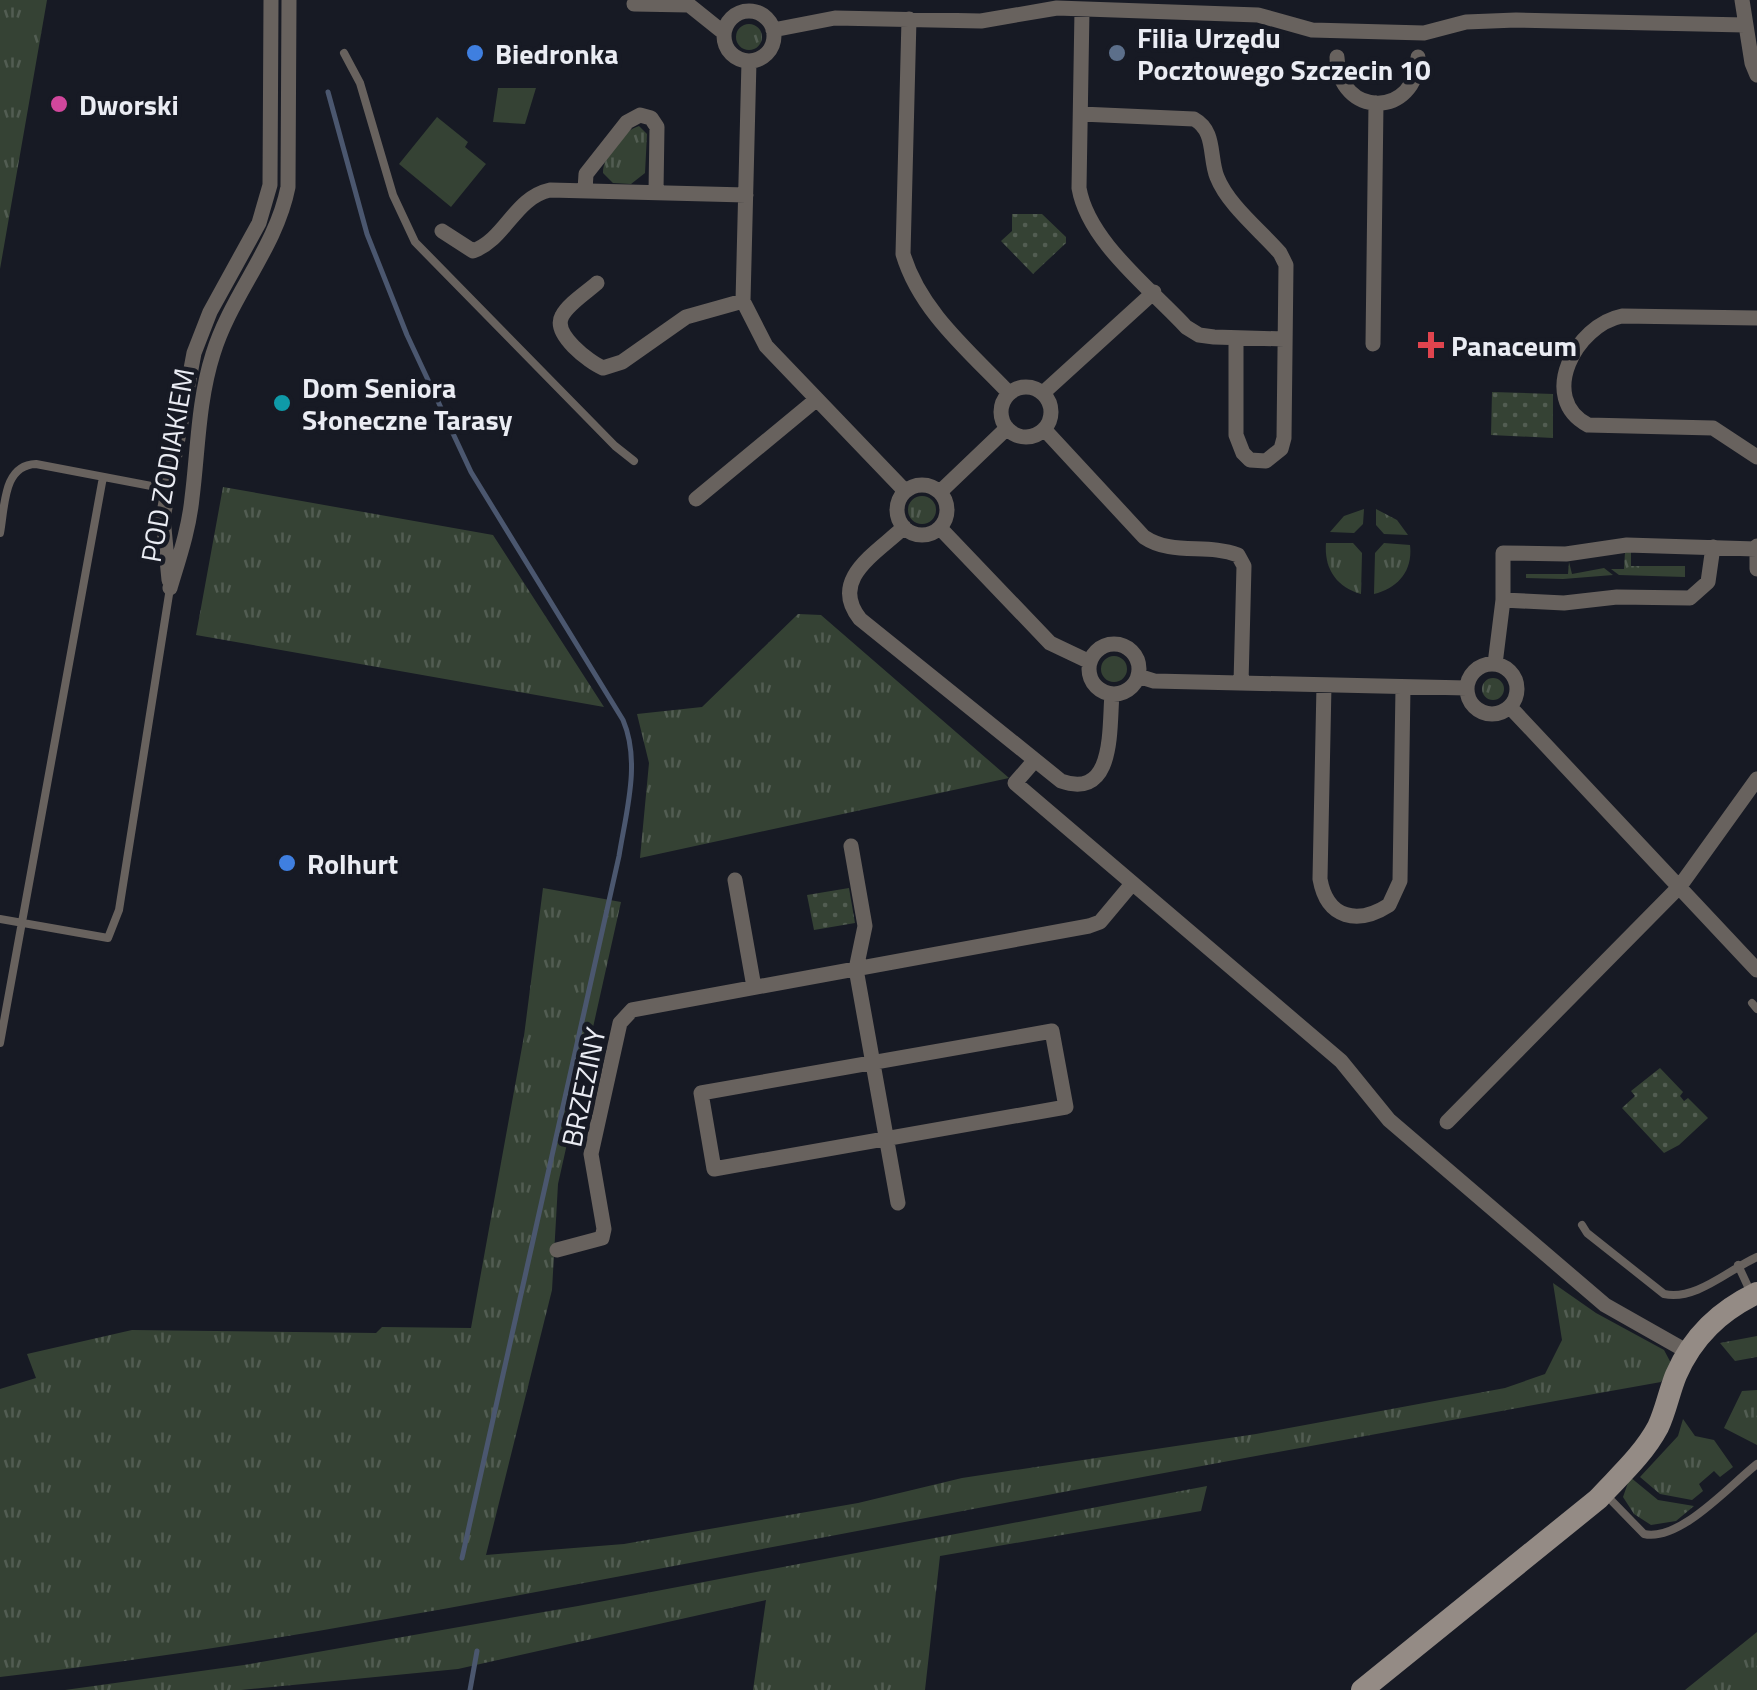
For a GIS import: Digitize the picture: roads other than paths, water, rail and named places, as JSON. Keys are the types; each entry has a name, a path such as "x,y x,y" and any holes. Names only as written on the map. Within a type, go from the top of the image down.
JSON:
{"street":[{"name":"POD ZODIAKIEM","path":"170,588 162,518 194,353 210,312 266,206 271,0"},
{"name":"POD ZODIAKIEM","path":"170,588 186,536 195,449 212,355 283,211 288,187 289,0"},
{"path":"1742,0 1757,75"},
{"path":"634,4 689,5 724,33 730,53 749,61 764,57 773,45 774,30 758,6 735,15 724,33"},
{"path":"774,30 835,18 980,21 1033,10 1258,15 1312,30 1424,33 1466,22 1495,20 1745,25"},
{"path":"1082,10 1079,188 1082,208 1094,230 1186,327 1199,335 1284,339"},
{"path":"908,19 902,230 906,266 924,302 1009,393"},
{"path":"1337,56 1341,80 1348,91 1361,100 1376,103 1405,93 1416,76 1418,57"},
{"path":"749,61 743,301 766,346 906,491"},
{"path":"1374,344 1376,103"},
{"path":"1082,114 1200,122 1207,130 1213,165 1223,189 1280,253 1286,266 1284,438 1275,456 1259,462 1243,454 1236,434 1236,338"},
{"path":"585,190 586,174 627,122 640,115 651,118 656,127 656,191"},
{"path":"442,231 473,252 492,240 521,205 538,193 585,190 746,195"},
{"path":"597,283 562,314 560,324 563,333 589,362 603,368 622,362 686,317 743,301"},
{"path":"1043,393 1154,292"},
{"path":"1757,318 1610,318 1584,335 1566,380 1570,409 1577,420 1588,425 1713,428 1757,457"},
{"path":"1022,387 1043,393 1051,407 1044,429 1022,436 1008,428 1001,414 1009,393 1022,387"},
{"path":"696,499 817,399"},
{"path":"940,492 1008,428"},
{"path":"1044,429 1144,537 1158,546 1226,550 1238,555 1244,566 1241,683"},
{"path":"927,485 940,492 947,514 940,528 926,535 904,527 897,513 906,491 927,485"},
{"path":"904,527 852,577 848,596 852,608 860,619 1060,781 1074,786 1087,784 1102,772 1112,694"},
{"path":"940,528 1050,643 1090,662"},
{"path":"1495,664 1503,600 1503,553 1566,554 1627,545 1756,548 1757,569"},
{"path":"1503,600 1564,603 1616,596 1690,598 1708,582 1713,547"},
{"path":"1120,645 1134,654 1138,676 1125,692 1103,692 1090,680 1090,662 1098,649 1120,645"},
{"path":"1495,664 1508,669 1516,680 1517,695 1510,707 1495,714 1479,710 1467,688 1476,670 1495,664"},
{"path":"1138,676 1154,681 1467,688"},
{"path":"1324,685 1320,879 1329,904 1339,912 1362,918 1389,905 1400,881 1403,687"},
{"path":"1510,707 1757,970"},
{"path":"1035,760 1016,783 1341,1061 1389,1120 1605,1305 1688,1352"},
{"path":"1447,1122 1680,886 1757,779"},
{"path":"851,846 865,926 856,969 898,1203"},
{"path":"734,880 754,987"},
{"name":"BRZEZINY","path":"557,1250 602,1238 604,1229 591,1154 624,1015 642,1006 1089,926 1100,922 1131,885"},
{"path":"1052,1031 1066,1107 714,1169 701,1093 872,1063 1052,1031"},
{"path":"1362,1690 1604,1493 1658,1426 1688,1352 1721,1313 1754,1294"}],"lane":[{"path":"344,53 360,82 399,211 414,242 634,461"},
{"path":"0,532 13,473 23,464 168,489"},
{"path":"0,1043 103,477"},
{"path":"0,919 108,938 119,910 170,588"},
{"path":"1582,1225 1586,1233 1664,1294 1678,1297 1757,1257"},
{"path":"1738,1265 1754,1294"},
{"path":"1604,1493 1644,1534 1662,1535 1688,1521 1757,1464"}],"waterway":[{"path":"328,92 367,234 407,335 471,472 623,720 631,753 619,856 462,1558"},
{"path":"470,1690 477,1651"}],"place":[{"name":"Biedronka","path":"475,53"},
{"name":"Filia Urzędu Pocztowego Szczecin 10","path":"1117,53"},
{"name":"Dworski","path":"59,104"},
{"name":"Panaceum","path":"1431,345"},
{"name":"Dom Seniora Słoneczne Tarasy","path":"282,403"},
{"name":"Rolhurt","path":"287,863"}]}
